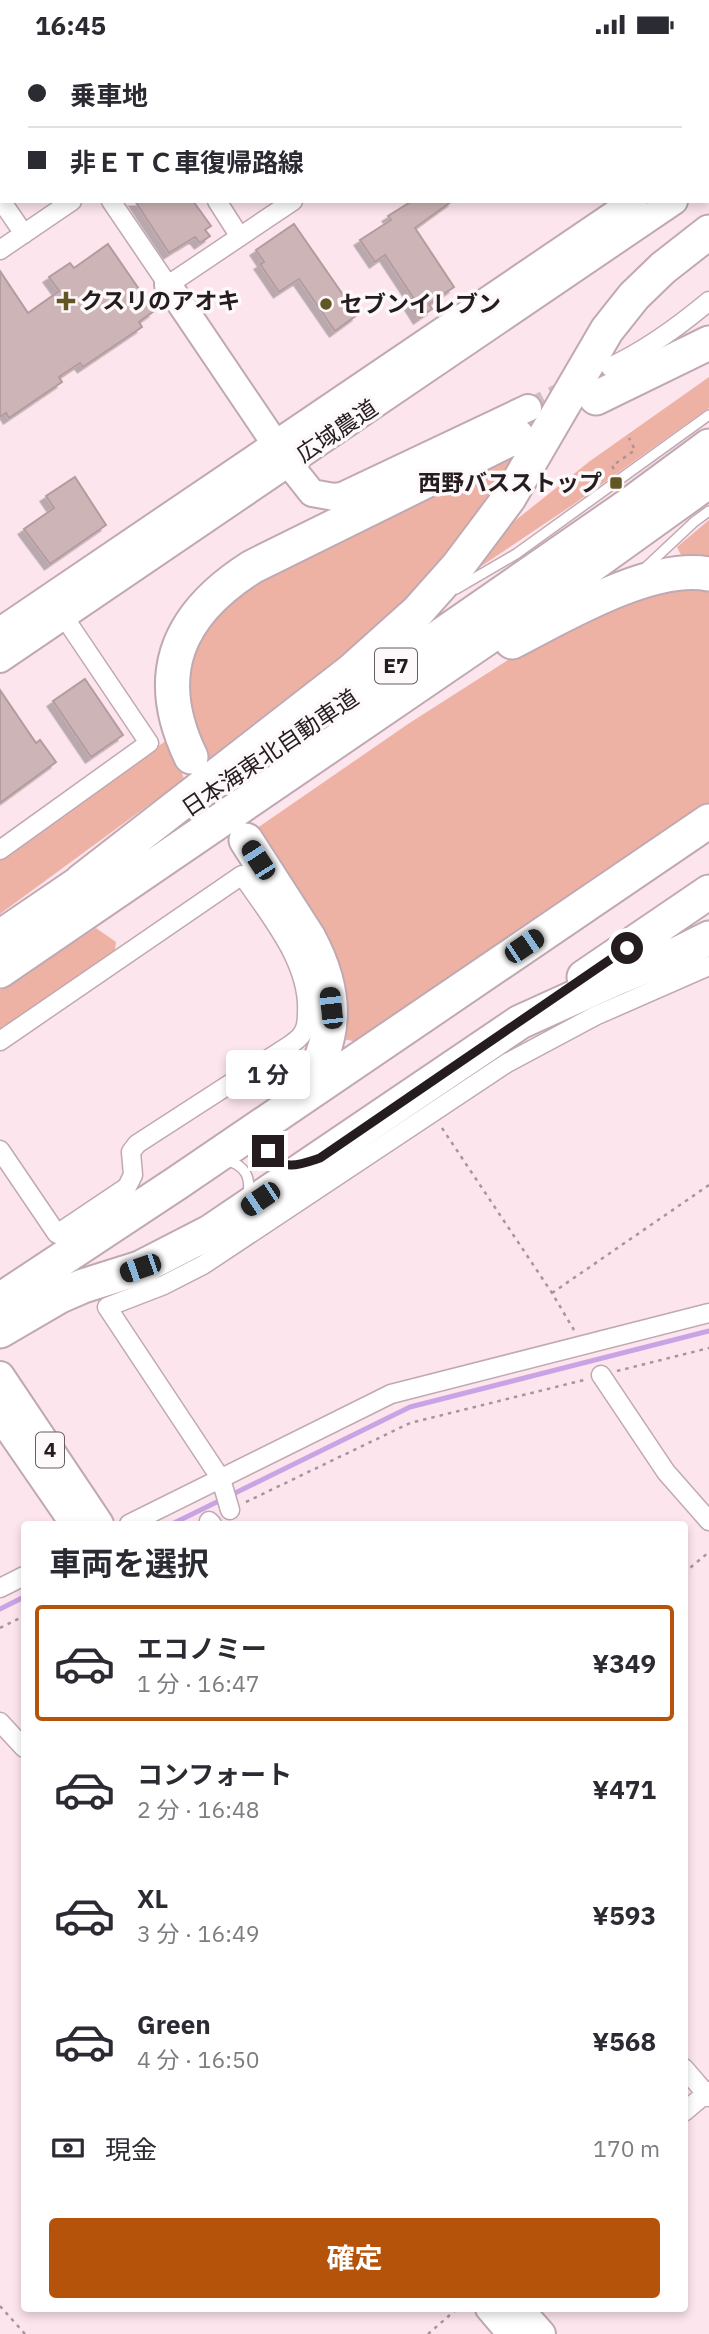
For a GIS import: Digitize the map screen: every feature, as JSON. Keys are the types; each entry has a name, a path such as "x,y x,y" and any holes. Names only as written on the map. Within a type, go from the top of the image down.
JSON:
{"highway":[{"path":"91,891 418,611 458,566 509,498 607,330 634,296 663,268 709,232"},
{"path":"596,398 709,343"},
{"path":"191,757 178,723 173,699 173,679 176,656 183,636 193,617 208,600 227,583 252,567 523,422"},
{"name":"日本海東北自動車道","path":"0,971 91,891 333,711 629,505 709,446"},
{"name":"日本海東北自動車道","path":"0,937 91,891 542,600 709,481"},
{"path":"91,891 247,817 507,644 624,588 669,575 699,572 709,574"},
{"path":"0,1300 709,821"},
{"path":"246,840 309,938 318,954 329,987 331,1028 327,1046 301,1097"},
{"path":"0,1331 60,1296 140,1268 174,1252 240,1213 709,892"},
{"path":"520,1022 617,978 681,953 709,938"}],"main road":[{"name":"4","path":"0,1376 97,1521"},
{"name":"4","path":"0,1415 73,1521"},
{"path":"493,2312 512,2334"},
{"path":"522,2312 541,2334"}],"street":[{"path":"3,203 24,234"},
{"path":"0,250 69,203"},
{"path":"112,203 282,454 312,493 342,496 523,422"},
{"path":"218,203 240,237"},
{"path":"168,285 290,203"},
{"name":"広域農道","path":"282,454 631,203"},
{"name":"広域農道","path":"0,659 57,606 282,454 671,203"},
{"path":"610,367 668,333 709,301"},
{"path":"0,850 149,743 57,606"},
{"name":"広域農道","path":"0,631 57,606"},
{"path":"0,1041 242,875 280,931 299,967 308,998 303,1034 137,1144 131,1152 133,1175 127,1187 57,1234 0,1150"},
{"path":"230,1510 221,1479 107,1307 164,1285 203,1265 507,1063 554,1036 709,966"},
{"path":"135,1521 391,1394 709,1314"},
{"path":"601,1375 666,1472 709,1521"},
{"path":"0,1588 21,1578"},
{"path":"0,1722 21,1745"},
{"path":"688,2072 708,2094 688,2109"}],"lane":[{"path":"418,611 516,554 709,415"},
{"path":"576,609 648,566 709,511"},
{"path":"269,1119 265,1141 275,1160 297,1165 320,1158"},
{"path":"207,1162 235,1163 244,1170 249,1178 249,1188 240,1213"}],"path":[{"path":"618,474 612,465 635,450 629,438"},
{"path":"431,1113 552,1293 583,1345"},
{"path":"552,1293 709,1185"},
{"path":"230,1510 410,1423 709,1348"},
{"path":"688,1570 709,1552"},
{"path":"0,1628 21,1618"},
{"path":"0,2306 25,2334"},
{"path":"428,2334 453,2312"}],"shaded area":[{"path":"709,377 709,408 480,567 475,559 487,543 590,461"},
{"path":"529,445 436,569 388,616 208,759 193,724 186,698 187,660 196,641 251,577"},
{"path":"709,520 709,564 685,563 677,547"},
{"path":"683,585 709,588 709,808 362,1043 343,1039 253,831 408,724 530,646 590,614"},
{"path":"170,738 184,779 0,914 0,857"},
{"path":"96,928 116,942 114,957 0,1036 0,990"}],"building":[{"path":"136,203 194,203 211,226 205,230 210,236 200,243 195,237 169,253"},
{"path":"409,203 449,203 415,228 454,287 429,304 432,309 419,318 409,302 414,299 385,255 375,262 360,240 391,220 388,216"},
{"path":"294,224 357,315 335,331 299,279 279,292 260,264 264,262 256,250"},
{"path":"108,244 154,311 139,322 142,327 83,367 80,363 59,377 62,382 9,418 6,413 0,417 0,271 28,313 59,291 49,277 70,263 74,268"},
{"path":"75,477 106,525 50,564 24,529 54,508 46,496"},
{"path":"85,679 123,735 91,757 53,701"},
{"path":"0,690 36,743 40,740 56,762 0,803"}],"waterway":[{"path":"178,1521 410,1407 709,1331"},
{"path":"0,1609 21,1598"}],"tunnel":[{"path":"528,408 569,387"}],"place":[{"name":"クスリのアオキ","path":"66,301"},
{"name":"セブンイレブン","path":"326,304"},
{"name":"西野バスストップ","path":"616,483"}],"route":[{"path":"268,1151 275,1160 285,1164 297,1165 320,1158 627,948"}]}
